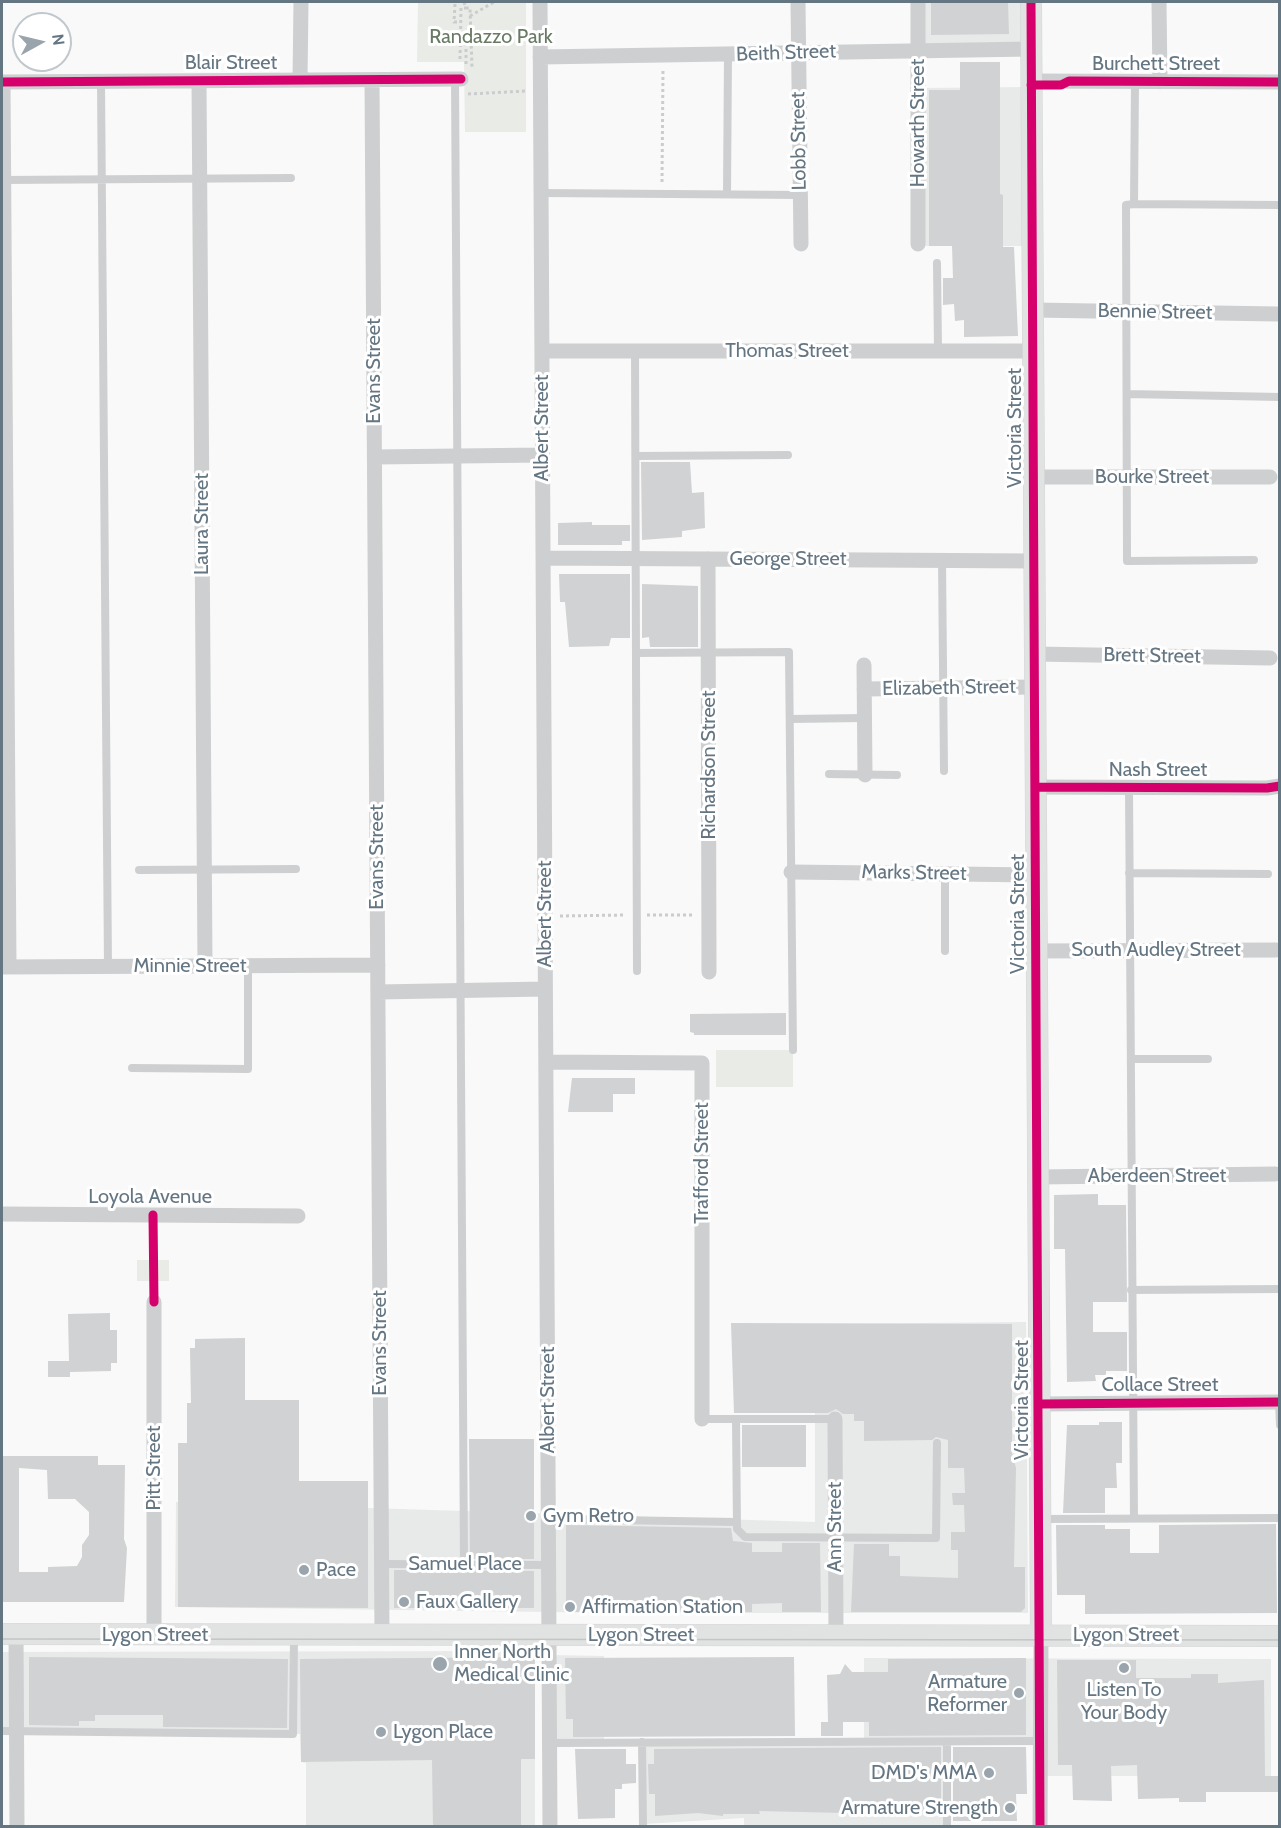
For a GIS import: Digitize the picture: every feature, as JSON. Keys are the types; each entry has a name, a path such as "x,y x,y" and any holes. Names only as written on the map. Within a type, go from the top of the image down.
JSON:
{"street":[{"path":"300,80 301,2"},
{"name":"Albert Street","path":"540,2 550,1827"},
{"name":"Lobb Street","path":"798,2 801,244"},
{"name":"Howarth Street","path":"918,2 918,244"},
{"name":"Victoria Street","path":"1031,2 1041,1519 1040,1827"},
{"path":"1159,2 1160,82"},
{"name":"Beith Street","path":"540,57 1031,49"},
{"name":"Blair Street","path":"2,82 464,79"},
{"name":"Evans Street","path":"372,80 382,1635"},
{"name":"Laura Street","path":"199,81 205,966"},
{"name":"Burchett Street","path":"1031,81 1280,82"},
{"path":"2,82 5,967"},
{"name":"Bennie Street","path":"1032,310 1277,314"},
{"name":"Thomas Street","path":"542,351 1033,351"},
{"path":"375,457 542,455"},
{"name":"Bourke Street","path":"1033,477 1270,477"},
{"name":"George Street","path":"543,558 1034,561"},
{"name":"Richardson Street","path":"708,559 709,972"},
{"name":"Brett Street","path":"1034,654 1270,658"},
{"name":"Elizabeth Street","path":"864,666 865,775"},
{"name":"Elizabeth Street","path":"864,689 1035,687"},
{"name":"Nash Street","path":"1036,787 1129,789 1280,786"},
{"name":"Marks Street","path":"791,872 1036,875"},
{"name":"South Audley Street","path":"1036,951 1276,950"},
{"name":"Minnie Street","path":"5,967 378,965"},
{"path":"378,992 546,989"},
{"name":"Trafford Street","path":"546,1062 702,1063 702,1419"},
{"name":"Aberdeen Street","path":"1038,1177 1275,1174"},
{"name":"Loyola Avenue","path":"2,1214 298,1216"},
{"name":"Pitt Street","path":"154,1302 154,1635"},
{"name":"Collace Street","path":"1040,1404 1279,1402"},
{"name":"Ann Street","path":"835,1419 836,1635"},
{"path":"9,1634 9,1731 17,1827"},
{"name":"Lygon Street","path":"9,1634 1280,1636"}],"lane":[{"path":"727,193 728,55"},
{"path":"464,79 456,456 464,1564"},
{"path":"101,81 108,967"},
{"path":"1134,204 1135,82"},
{"path":"3,180 291,178"},
{"path":"541,193 800,195"},
{"path":"1254,560 1127,561 1126,205 1280,206"},
{"path":"938,262 938,351"},
{"path":"636,351 637,971"},
{"path":"1127,394 1280,397"},
{"path":"636,456 789,455"},
{"path":"942,560 944,771"},
{"path":"636,653 789,652 793,1050"},
{"path":"790,719 864,718"},
{"path":"829,774 897,775"},
{"path":"1129,789 1134,1518"},
{"path":"139,870 296,869"},
{"path":"1129,873 1268,874"},
{"path":"945,874 945,951"},
{"path":"132,1068 248,1069 248,966"},
{"path":"1132,1059 1208,1059"},
{"path":"1131,1290 1280,1289"},
{"path":"1279,1402 1280,1425"},
{"path":"702,1419 835,1419"},
{"path":"736,1419 736,1521 737,1529 745,1537 936,1538 937,1443"},
{"path":"1041,1519 1280,1518"},
{"path":"548,1519 736,1521"},
{"name":"Samuel Place","path":"382,1564 549,1565"},
{"path":"9,1731 293,1734 294,1635"},
{"path":"549,1743 1040,1741"},
{"path":"642,1742 643,1827"},
{"path":"947,1742 947,1827"}],"path":[{"path":"464,2 465,8"},
{"path":"470,16 494,2"},
{"path":"455,4 454,22 460,22"},
{"path":"460,59 461,8 470,8 466,61"},
{"path":"469,32 464,79 466,94 529,91"},
{"path":"662,193 663,55"},
{"path":"545,916 702,915"}],"shaded area":[{"path":"921,2 1025,2 1025,43 922,45"},
{"path":"1027,87 1028,246 924,246 922,88"},
{"path":"1026,1322 1028,1613 624,1613 175,1607 176,1502 815,1522 815,1324"},
{"path":"535,1651 535,1826 306,1826 306,1763 301,1762 300,1734 2,1731 2,1652"},
{"path":"549,1655 604,1656 604,1742 550,1743"},
{"path":"864,1658 1271,1659 1271,1776 1040,1776 1040,1742 864,1742"},
{"path":"644,1744 945,1744 945,1826 744,1826 744,1818 644,1824"}],"green space":[{"name":"Randazzo Park","path":"418,2 526,2 526,132 465,132 464,62 417,62"},
{"path":"716,1050 793,1050 793,1087 716,1087"},
{"path":"137,1260 169,1260 169,1281 137,1281"}],"building":[{"path":"931,2 1008,2 1009,34 931,35"},
{"path":"960,62 1000,62 1000,194 1003,195 1003,247 1014,247 1018,336 964,337 964,320 955,321 954,304 943,305 943,278 953,278 952,246 929,246 929,90 960,90"},
{"path":"641,462 690,462 692,493 704,492 705,528 682,531 682,537 642,540"},
{"path":"592,522 592,525 630,525 630,541 622,541 622,545 558,545 558,523"},
{"path":"559,574 630,574 630,638 611,638 609,646 569,647 565,602 560,602"},
{"path":"642,584 698,586 698,647 650,647 649,637 642,638"},
{"path":"786,1013 786,1035 694,1035 690,1032 690,1014"},
{"path":"572,1078 635,1078 635,1094 613,1094 613,1112 568,1112"},
{"path":"1098,1194 1098,1205 1126,1205 1127,1302 1093,1302 1093,1332 1127,1332 1127,1371 1106,1371 1106,1375 1095,1375 1096,1381 1067,1382 1065,1249 1054,1249 1054,1195"},
{"path":"110,1313 110,1330 117,1330 117,1363 111,1363 111,1371 70,1372 70,1377 48,1377 48,1361 69,1361 68,1314"},
{"path":"731,1323 1012,1324 1012,1453 1016,1468 1014,1567 1025,1567 1025,1608 1021,1612 851,1612 854,1544 889,1544 889,1556 900,1556 900,1576 958,1578 958,1550 951,1550 951,1532 965,1532 964,1505 953,1505 952,1493 965,1493 964,1468 948,1468 948,1440 936,1437 932,1440 864,1441 864,1421 854,1421 854,1414 843,1414 836,1409 828,1413 734,1413"},
{"path":"245,1338 245,1400 299,1400 299,1481 368,1481 368,1608 178,1607 178,1443 187,1443 187,1403 191,1403 190,1348 195,1348 195,1339"},
{"path":"1099,1422 1122,1422 1122,1463 1116,1463 1117,1488 1105,1488 1105,1513 1063,1513 1067,1425 1099,1425"},
{"path":"742,1425 806,1425 806,1467 742,1467"},
{"path":"469,1439 534,1439 534,1559 470,1559"},
{"path":"2,1456 98,1456 98,1465 125,1465 124,1539 127,1548 124,1602 2,1602","holes":["19,1468 47,1470 48,1499 75,1499 89,1512 89,1535 82,1545 82,1557 77,1566 48,1567 48,1572 19,1572"]},
{"path":"1276,1524 1277,1613 1085,1614 1085,1595 1057,1595 1056,1525 1105,1525 1105,1529 1130,1529 1130,1553 1159,1553 1159,1525"},
{"path":"566,1525 731,1528 733,1541 752,1543 752,1552 782,1552 782,1543 820,1543 821,1612 782,1612 782,1603 752,1604 752,1612 566,1612"},
{"path":"394,1570 534,1571 534,1608 394,1608"},
{"path":"29,1657 288,1659 287,1728 163,1727 163,1715 95,1715 95,1721 79,1721 79,1726 29,1725"},
{"path":"535,1657 535,1759 521,1759 521,1827 433,1827 432,1760 301,1762 300,1659"},
{"path":"794,1657 795,1736 573,1737 573,1719 566,1719 565,1658"},
{"path":"1026,1658 1026,1735 869,1736 869,1722 843,1722 843,1736 821,1736 821,1722 828,1722 827,1675 840,1674 845,1664 852,1672 888,1672 888,1659"},
{"path":"1057,1660 1136,1660 1136,1678 1191,1678 1191,1674 1218,1674 1218,1683 1264,1680 1265,1776 1280,1776 1280,1792 1206,1792 1206,1802 1179,1802 1179,1798 1138,1799 1137,1765 1111,1766 1112,1801 1073,1800 1072,1765 1058,1765"},
{"path":"941,1747 941,1806 927,1806 927,1811 912,1811 912,1805 869,1805 869,1808 845,1808 845,1813 759,1811 760,1814 723,1814 723,1816 698,1813 655,1816 655,1794 649,1794 648,1764 654,1764 654,1749"},
{"name":"DMD's MMA","path":"953,1747 1026,1747 1027,1794 1016,1794 1017,1821 953,1821"},
{"path":"575,1749 626,1749 626,1764 636,1764 636,1783 622,1784 622,1789 615,1789 615,1818 578,1819"}],"tram line":[{"path":"2,1639 1280,1640"}],"cycle path":[{"path":"1031,2 1040,1826"},
{"path":"2,82 461,79"},
{"path":"1031,85 1061,85 1069,81 1280,82"},
{"path":"1036,787 1267,788 1280,786"},
{"path":"153,1215 154,1302"},
{"path":"1040,1404 1279,1402"}],"place":[{"name":"Gym Retro","path":"531,1516"},
{"name":"Pace","path":"304,1570"},
{"name":"Faux Gallery","path":"404,1602"},
{"name":"Affirmation Station","path":"570,1607"},
{"name":"Inner North Medical Clinic","path":"440,1664"},
{"name":"Listen To Your Body","path":"1124,1668"},
{"name":"Armature Reformer","path":"1019,1693"},
{"name":"Lygon Place","path":"381,1732"},
{"name":"DMD's MMA","path":"989,1773"},
{"name":"Armature Strength","path":"1010,1808"}]}
